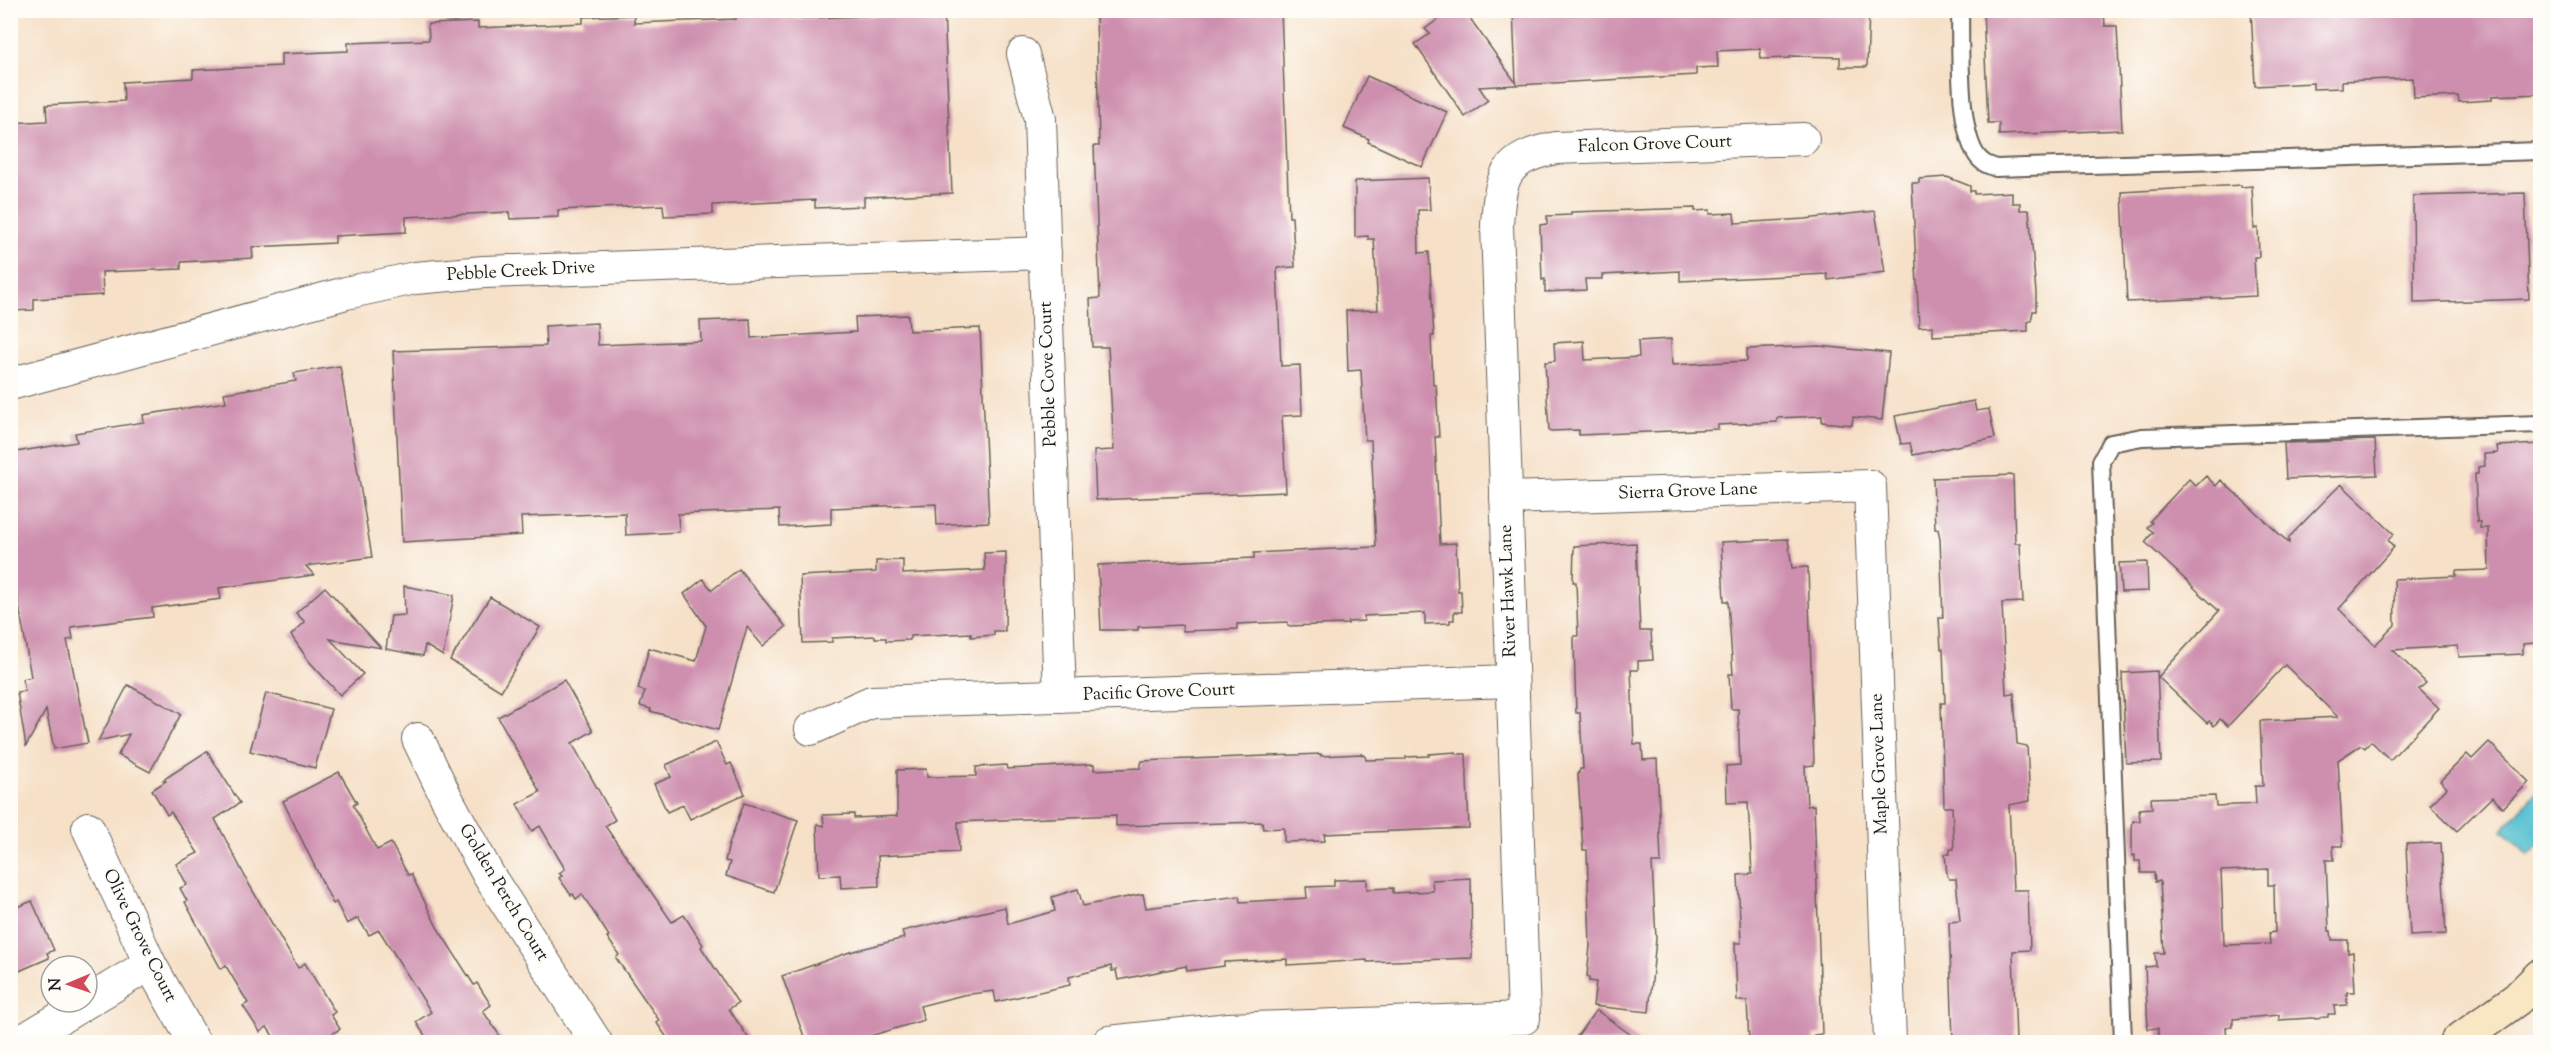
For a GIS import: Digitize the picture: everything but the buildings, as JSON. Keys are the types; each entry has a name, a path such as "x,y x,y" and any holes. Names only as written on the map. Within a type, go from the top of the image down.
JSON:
{"main road":[{"path":"2457,1042 2517,999 2541,976"}],"street":[{"name":"Pebble Cove Court","path":"1023,54 1040,119 1060,696"},
{"name":"Falcon Grove Court","path":"1511,167 1531,153 1556,148 1803,139"},
{"name":"River Hawk Lane","path":"1109,1042 1229,1029 1524,1018 1497,225 1499,192 1511,167"},
{"name":"Pebble Creek Drive","path":"10,384 335,296 415,278 484,272 1045,253"},
{"name":"Sierra Grove Lane","path":"1506,498 1870,486"},
{"name":"Maple Grove Lane","path":"1870,486 1890,1042"},
{"name":"Pacific Grove Court","path":"812,729 871,702 1512,681"},
{"name":"Golden Perch Court","path":"418,739 447,799 489,876 596,1042"},
{"name":"Olive Grove Court","path":"88,828 150,964 194,1042"},
{"path":"20,1042 150,964"}],"lane":[{"path":"1960,10 1962,108 1971,143 1981,162 1996,168 2541,152"},
{"path":"2123,1042 2101,461 2111,442 2142,437 2541,424"}],"water":[{"path":"2540,788 2540,843 2529,855 2502,830"}]}
